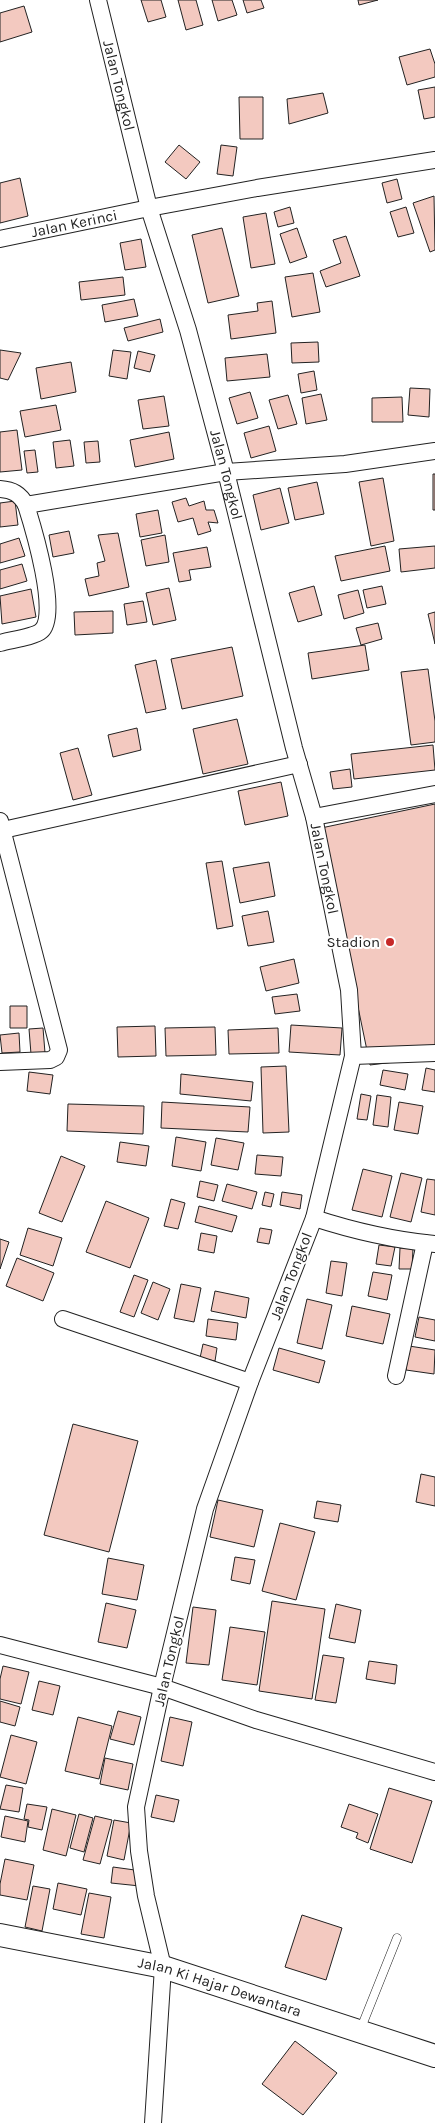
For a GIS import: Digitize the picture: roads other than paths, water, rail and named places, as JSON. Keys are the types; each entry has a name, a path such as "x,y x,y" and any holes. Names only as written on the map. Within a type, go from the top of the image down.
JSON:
{"main road":[{"name":"Jalan Ki Hajar Dewantara","path":"0,1935 163,1967 359,2033 435,2056"}],"street":[{"name":"Jalan Tongkol","path":"98,0 149,208 188,330 314,817 349,990 354,1056 314,1218 250,1382 205,1509 162,1687 136,1807 139,1851 145,1887 163,1967 153,2123"},
{"name":"Jalan Kerinci","path":"0,239 257,188 435,160"},
{"path":"26,505 226,472 346,464 435,451"},
{"path":"0,490 20,495 26,505 35,534 47,594 49,615 47,624 40,632 0,643"},
{"path":"0,1062 54,1059 58,1050 1,826 299,764"},
{"path":"314,817 435,794"},
{"path":"354,1056 435,1052"},
{"path":"314,1218 363,1233 430,1243 396,1376"},
{"path":"63,1319 250,1382"},
{"path":"0,1645 162,1687 256,1720 435,1772"}],"lane":[{"path":"359,2033 396,1938"}],"place":[{"name":"Stadion","path":"390,942"}]}
